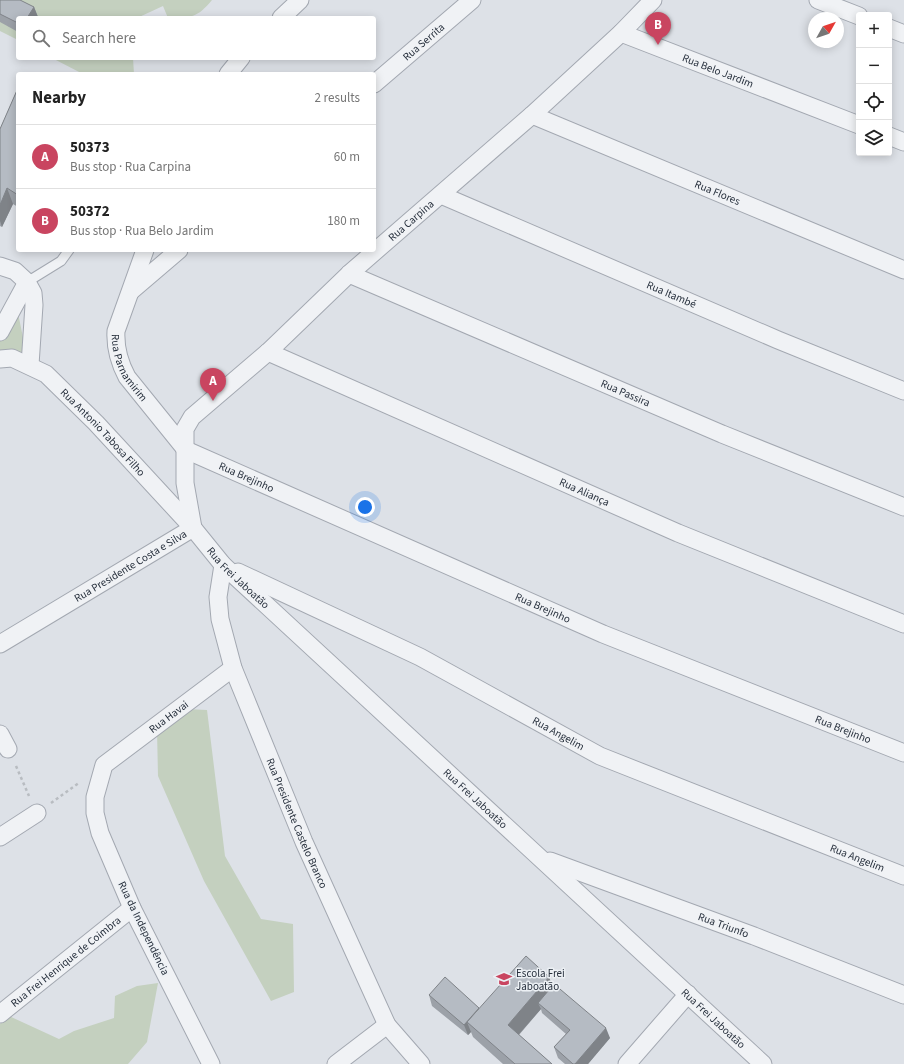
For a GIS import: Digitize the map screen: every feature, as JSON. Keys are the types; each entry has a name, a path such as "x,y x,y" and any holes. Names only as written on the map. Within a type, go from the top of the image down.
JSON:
{"street":[{"path":"283,16 300,0"},
{"name":"Rua Serrita","path":"376,82 472,0"},
{"path":"621,33 653,0"},
{"path":"818,0 856,15"},
{"path":"892,29 904,34"},
{"name":"Rua Carpina","path":"376,251 532,115 621,33"},
{"name":"Rua Belo Jardim","path":"621,33 856,123"},
{"path":"230,72 239,60"},
{"name":"Rua Flores","path":"532,115 904,270"},
{"path":"892,137 904,142"},
{"name":"Rua Itambé","path":"441,195 770,337 904,391"},
{"name":"Rua Parnamirim","path":"144,252 116,331 115,343 121,365 136,390 186,450"},
{"path":"130,292 177,252"},
{"name":"Rua Carpina","path":"186,450 185,429 192,416 268,352 349,274 375,252"},
{"path":"0,266 15,271 27,282 33,293 34,305 30,365"},
{"name":"Rua Passira","path":"349,274 722,434 904,507"},
{"path":"0,332 27,282"},
{"name":"Rua Aliança","path":"268,352 678,533 904,624"},
{"name":"Rua Antonio Tabosa Filho","path":"0,359 12,358 30,365 46,374 96,423 193,528"},
{"name":"Rua Presidente Costa e Silva","path":"0,644 193,528 185,483 186,450"},
{"name":"Rua Brejinho","path":"186,450 603,634 904,753"},
{"name":"Rua Frei Jaboatão","path":"193,528 223,565 542,858 763,1064"},
{"name":"Rua Presidente Castelo Branco","path":"223,565 218,597 220,619 234,668 304,842 387,1025 421,1064"},
{"name":"Rua Angelim","path":"223,565 420,657 600,756 904,876"},
{"name":"Rua Havai","path":"104,765 234,668"},
{"name":"Rua da Independência","path":"104,765 95,797 95,813 100,832 132,908 211,1064"},
{"path":"0,837 37,813"},
{"name":"Rua Triunfo","path":"542,858 754,936 904,995"},
{"name":"Rua Frei Henrique de Coimbra","path":"0,1014 132,908"},
{"path":"627,1064 688,994"},
{"path":"336,1064 387,1025"}],"lane":[{"path":"27,282 61,261 68,252"}],"path":[{"path":"4,742 37,813 104,765"}],"green space":[{"path":"0,0 212,0 198,14 193,16 167,16 163,6 141,16 16,16 16,39 0,31"},
{"path":"56,60 133,60 134,72 79,72"},
{"path":"18,313 28,362 7,350 0,350 0,341"},
{"path":"186,709 207,710 225,856 261,919 293,924 294,992 271,1001 204,881 158,776 157,730"},
{"path":"158,983 147,1042 128,1064 0,1064 0,1024 9,1016 59,1039 74,1031 114,1018 115,996 137,986"}],"building":[{"path":"0,0 20,0 34,7 28,16 16,16 16,22 0,14"},
{"path":"16,93 16,194 7,188 0,205 0,129"},
{"path":"526,956 549,977 508,1025 552,1064 515,1064 467,1022"},
{"path":"445,977 479,1008 464,1025 429,995"},
{"path":"554,984 606,1028 575,1064 573,1064 554,1047 570,1030 538,1003"}],"place":[{"name":"50372","path":"658,45"},
{"name":"50373","path":"213,401"},
{"name":"Escola Frei Jaboatão","path":"504,979"}]}
